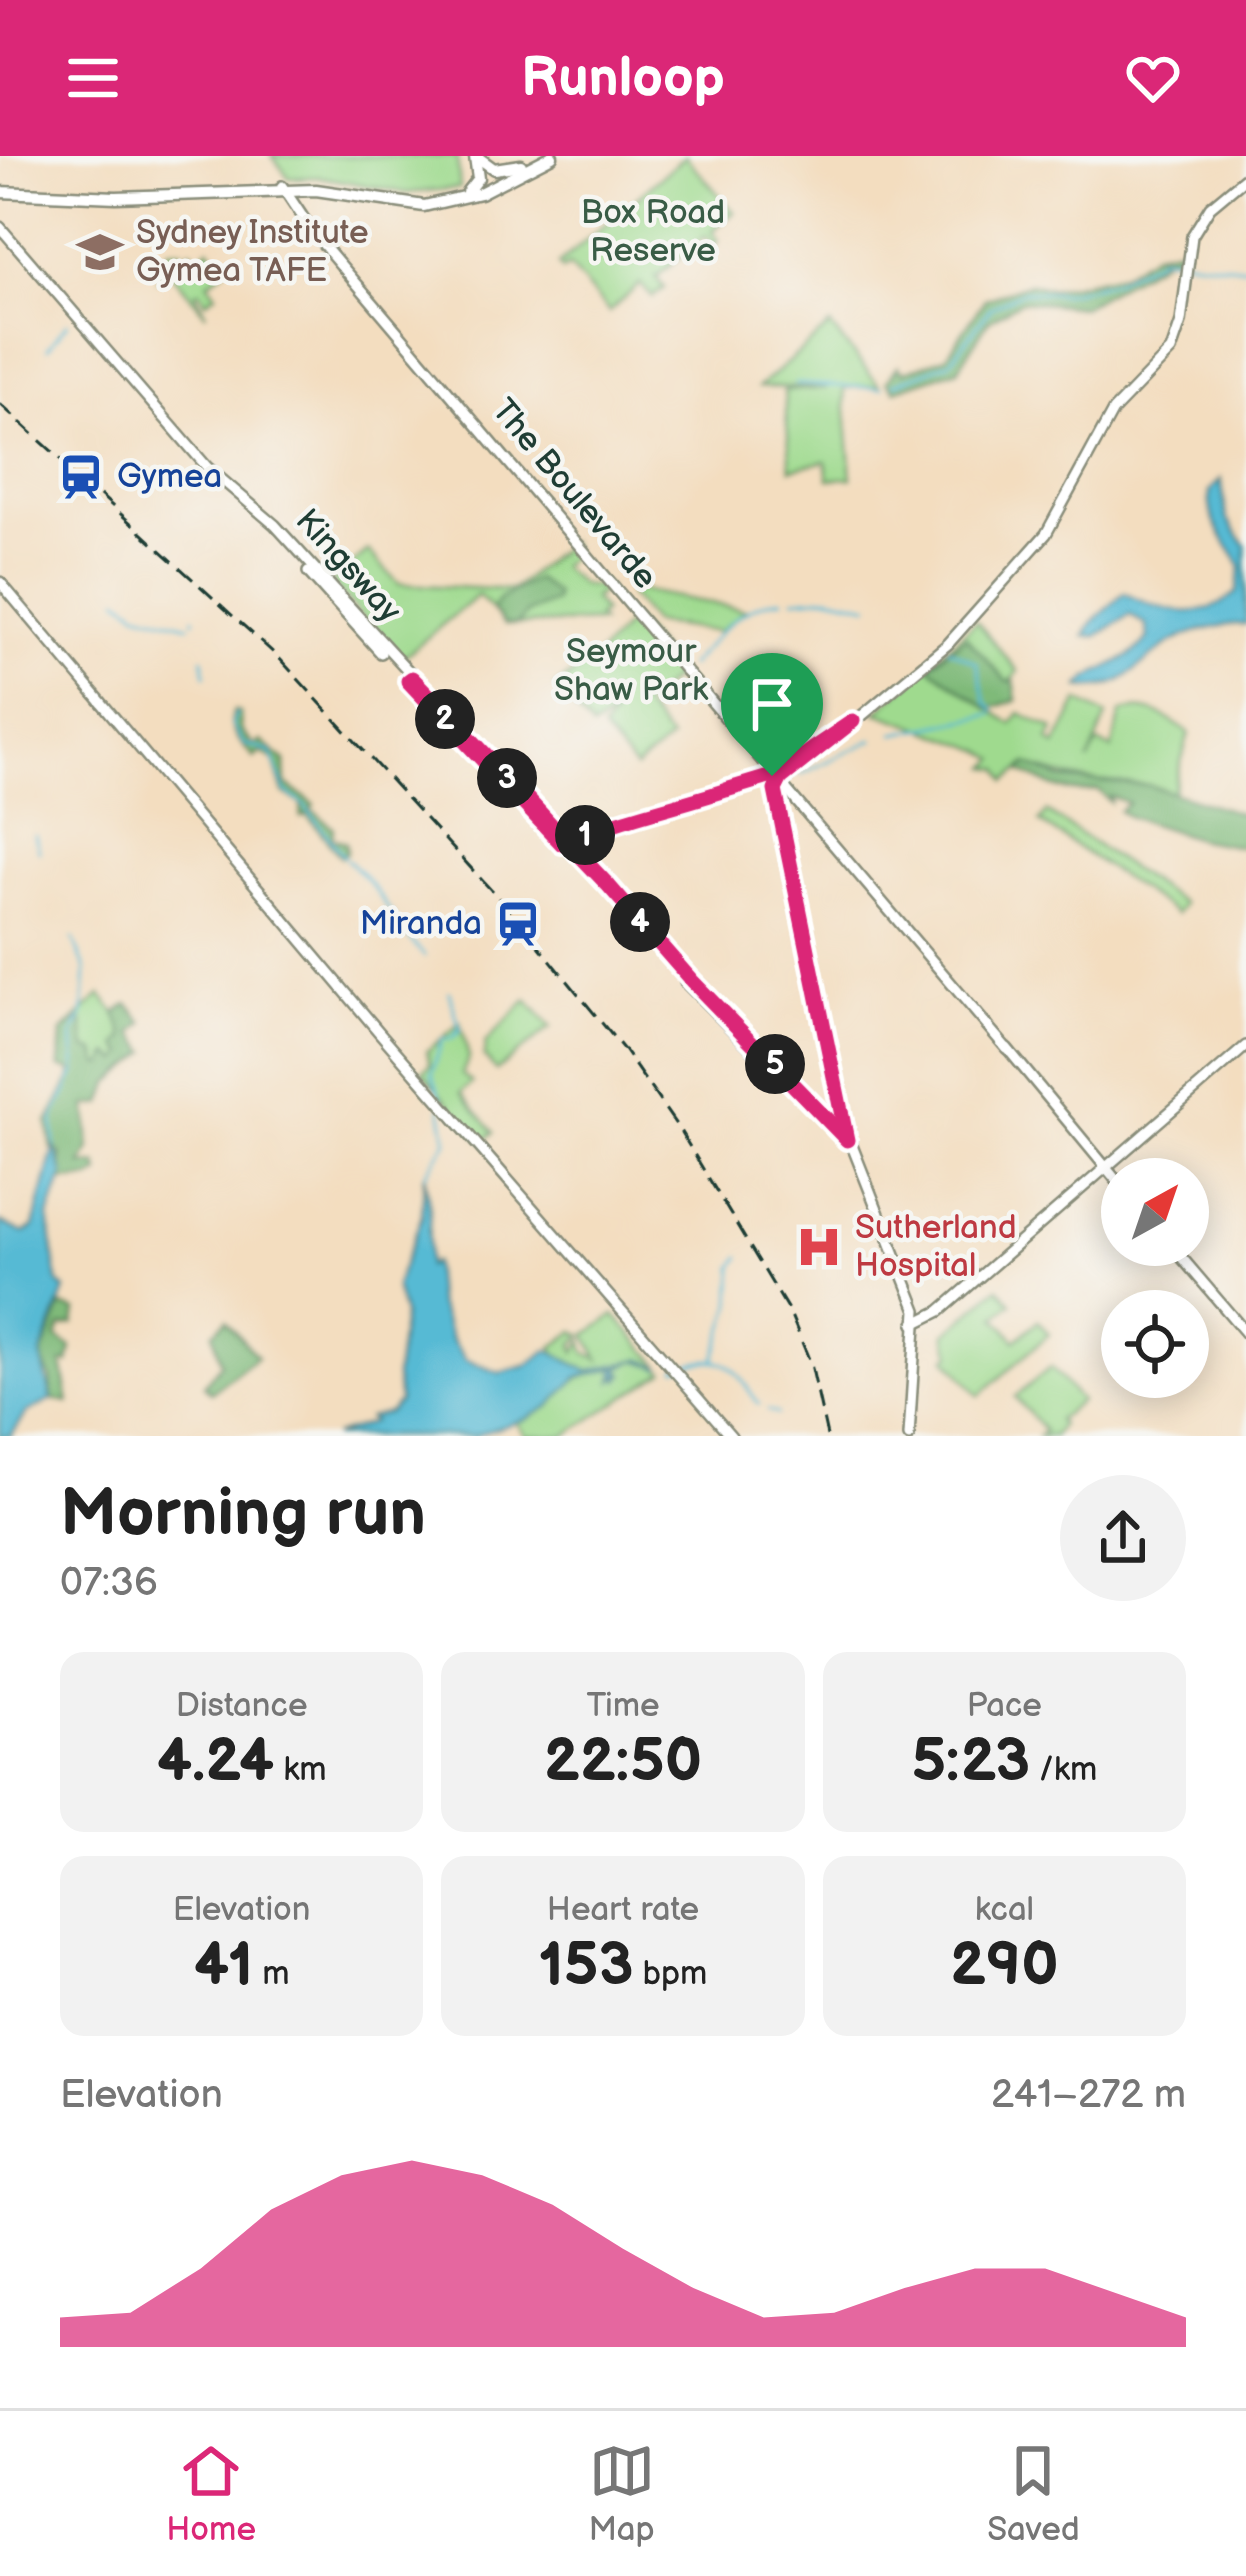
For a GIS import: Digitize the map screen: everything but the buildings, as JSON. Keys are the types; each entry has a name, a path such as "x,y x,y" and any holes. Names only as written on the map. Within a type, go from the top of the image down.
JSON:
{"highway":[{"path":"475,156 498,170 521,165"},
{"path":"467,192 477,180 475,156"},
{"path":"0,189 286,193 332,188 408,202 488,186 541,156"},
{"path":"286,193 306,190 417,207 488,186 552,156"}],"main road":[{"path":"475,156 488,186"},
{"path":"566,844 779,776 963,623 1048,521 1114,403 1143,374 1175,328 1185,256 1202,210 1246,175"},
{"name":"The Boulevarde","path":"286,193 779,776"},
{"name":"The Boulevarde","path":"286,193 1101,1159"},
{"name":"Kingsway","path":"0,232 207,467 268,517 322,583 678,970 846,1140"},
{"path":"726,790 779,776 853,721 961,632 1046,534 1113,411 1158,370 1174,345 1185,256"},
{"path":"0,579 725,1432"},
{"path":"814,745 853,721"},
{"path":"779,776 790,791"},
{"path":"779,776 775,797 846,1140"},
{"path":"757,784 775,797"},
{"path":"775,797 790,791"},
{"path":"817,994 846,1140"},
{"path":"1113,1158 1246,1043"},
{"name":"Kingsway","path":"800,1093 846,1140 905,1283 917,1342 907,1436"},
{"path":"827,1118 836,1121 840,1116"},
{"path":"1084,1138 1106,1153 1119,1153"},
{"path":"1118,1158 1119,1153"},
{"path":"916,1323 939,1309 1101,1167"},
{"path":"1192,1266 1246,1329"},
{"path":"905,1283 922,1312 939,1309"},
{"path":"917,1342 939,1309"},
{"name":"Kingsway","path":"907,1436 916,1323"}],"green space":[{"path":"272,156 457,156 460,188 407,193 321,177 289,178"},
{"name":"Box Road Reserve","path":"685,156 734,212 712,231 719,241 714,245 705,236 656,277 664,288 652,297 640,284 609,312 569,266 562,270 558,265"},
{"path":"1181,247 1179,255 1158,255 1163,259 1082,307 1022,301 1010,307 988,321 958,369 895,390 887,381 898,366 903,372 946,357 985,299 1030,283 1051,289 1122,274 1155,252"},
{"path":"209,248 226,268 208,283 216,293 206,301 199,291 195,293 206,314 170,271 158,279 168,250 181,250 173,262 191,250 197,258"},
{"path":"830,326 880,386 844,388 852,478 829,479 826,461 791,469 784,391 827,388 759,387"},
{"path":"569,542 574,553 560,566 581,585 607,587 593,599 603,612 597,617 601,622 505,625 478,595 400,660 331,582 368,551 399,584 512,590"},
{"path":"536,579 555,594 554,602 527,613 518,624 505,625 492,610 499,599"},
{"path":"633,589 746,610 719,632 652,623 629,595"},
{"name":"Seymour Shaw Park","path":"633,619 679,674 642,706 670,740 635,769 602,731 614,714 592,729 555,687 597,656"},
{"path":"976,621 1018,671 1013,679 1017,700 990,709 1012,724 1020,713 1054,729 1049,741 1056,746 1079,701 1107,716 1088,762 1097,743 1112,749 1121,713 1130,710 1157,713 1189,733 1172,795 1064,776 1028,764 1007,781 1001,769 989,767 997,759 982,750 877,712"},
{"path":"966,636 1007,682 1014,680 1017,700 989,709 929,666"},
{"path":"234,711 240,713 241,730 254,746 261,741 285,761 286,784 315,805 311,809 334,828 332,838 345,842 347,851 341,857 307,815 301,817 302,804 284,793 274,760 261,752 254,758 240,742 233,731"},
{"path":"1028,764 1062,779 1148,785 1246,815 1246,848 1200,840 1129,817 1119,811 1128,803 1110,796 1110,802 1098,790 1076,792 1049,785 1020,771"},
{"path":"1047,812 1183,904 1176,914 1040,822"},
{"path":"101,995 116,1013 128,1004 144,1023 133,1033 148,1052 110,1084 102,1104 87,1106 70,1087 73,1071 60,1067 62,1032"},
{"path":"527,1000 551,1027 496,1071 484,1056 485,1043"},
{"path":"128,1004 144,1023 133,1033 148,1052 110,1084 103,1104 87,1106 90,1150 82,1165 98,1165 100,1173 91,1179 63,1181 61,1153 52,1149 48,1123 74,1072 60,1067 62,1032 82,1018 86,1048 96,1052 99,1064 104,1065 110,1054 119,1061 125,1054 118,1046 125,1037 116,1014"},
{"path":"460,1023 469,1057 462,1074 472,1083 461,1093 494,1132 483,1142 422,1072 430,1065 427,1051"},
{"path":"999,1287 1012,1303 996,1317 1016,1340 1038,1321 1049,1334 979,1396 947,1358 952,1353 946,1334"},
{"path":"62,1306 76,1311 74,1324 61,1327 57,1338 72,1348 69,1363 62,1363 69,1403 52,1400 51,1378 41,1357"},
{"path":"615,1315 665,1371 565,1436 526,1436 515,1421 536,1412 588,1373 558,1358 553,1347 575,1331 582,1335 573,1345 576,1352 583,1340 585,1352 599,1359 586,1335"},
{"path":"226,1320 257,1357 211,1392 204,1385 221,1363 213,1332"},
{"path":"1051,1367 1080,1401 1057,1420 1060,1425 1053,1436 1039,1436 1044,1431 1015,1397"}],"water":[{"path":"1221,479 1227,518 1246,546 1246,624 1188,635 1119,681 1080,687 1132,654 1148,638 1146,625 1130,615 1097,636 1085,636 1091,624 1124,593 1167,609 1196,611 1224,602 1237,592 1241,567 1215,523 1210,503 1210,491"},
{"path":"55,1146 64,1174 49,1217 58,1283 65,1290 41,1355 52,1400 28,1412 11,1436 0,1436 0,1222 25,1233 34,1227"},
{"path":"424,1174 430,1209 427,1266 433,1262 436,1299 451,1339 466,1360 500,1373 526,1366 548,1350 588,1371 636,1360 618,1368 624,1374 619,1381 620,1373 613,1380 616,1368 578,1377 550,1406 473,1436 333,1436 373,1422 369,1418 388,1413 399,1401 395,1377 403,1315 395,1286 422,1216"}],"waterway":[{"path":"894,384 950,362 991,307 1024,291 1062,294 1114,281 1162,256 1246,267"},
{"path":"48,348 67,323"},
{"path":"796,384 882,388"},
{"path":"794,599 829,596 870,605"},
{"path":"120,598 138,612 189,625"},
{"path":"689,666 742,614 783,599"},
{"path":"949,649 977,663 986,702 994,710"},
{"path":"203,658 206,675"},
{"path":"236,713 232,725 244,744 271,752 286,792 304,805 344,857"},
{"path":"895,734 993,714"},
{"path":"801,774 873,740"},
{"path":"35,835 39,851"},
{"path":"347,860 425,956"},
{"path":"55,1146 53,1119 76,1071 73,1035 83,1016 86,970 73,939"},
{"path":"441,1098 432,1073 442,1039 453,1038 460,1029 449,992"},
{"path":"425,1175 447,1141 441,1107"},
{"path":"715,1358 732,1305 734,1267 741,1257"},
{"path":"677,1368 718,1361 734,1371 759,1404"},
{"path":"768,1410 777,1414"}],"railway":[{"path":"0,404 278,657 512,913 624,1050 679,1129 790,1313 811,1364 827,1436"}],"place":[{"name":"Sydney Institute Gymea TAFE","path":"100,252"},
{"name":"Gymea","path":"81,477"},
{"name":"Miranda","path":"518,924"},
{"name":"Sutherland Hospital","path":"819,1247"}],"route":[{"path":"772,776 733,786 620,826 572,839 567,842 562,844 408,681 412,678 429,695 522,793 567,842 608,885 692,981 847,1140 775,790 781,778 777,773 853,721 781,778 772,776"}]}
